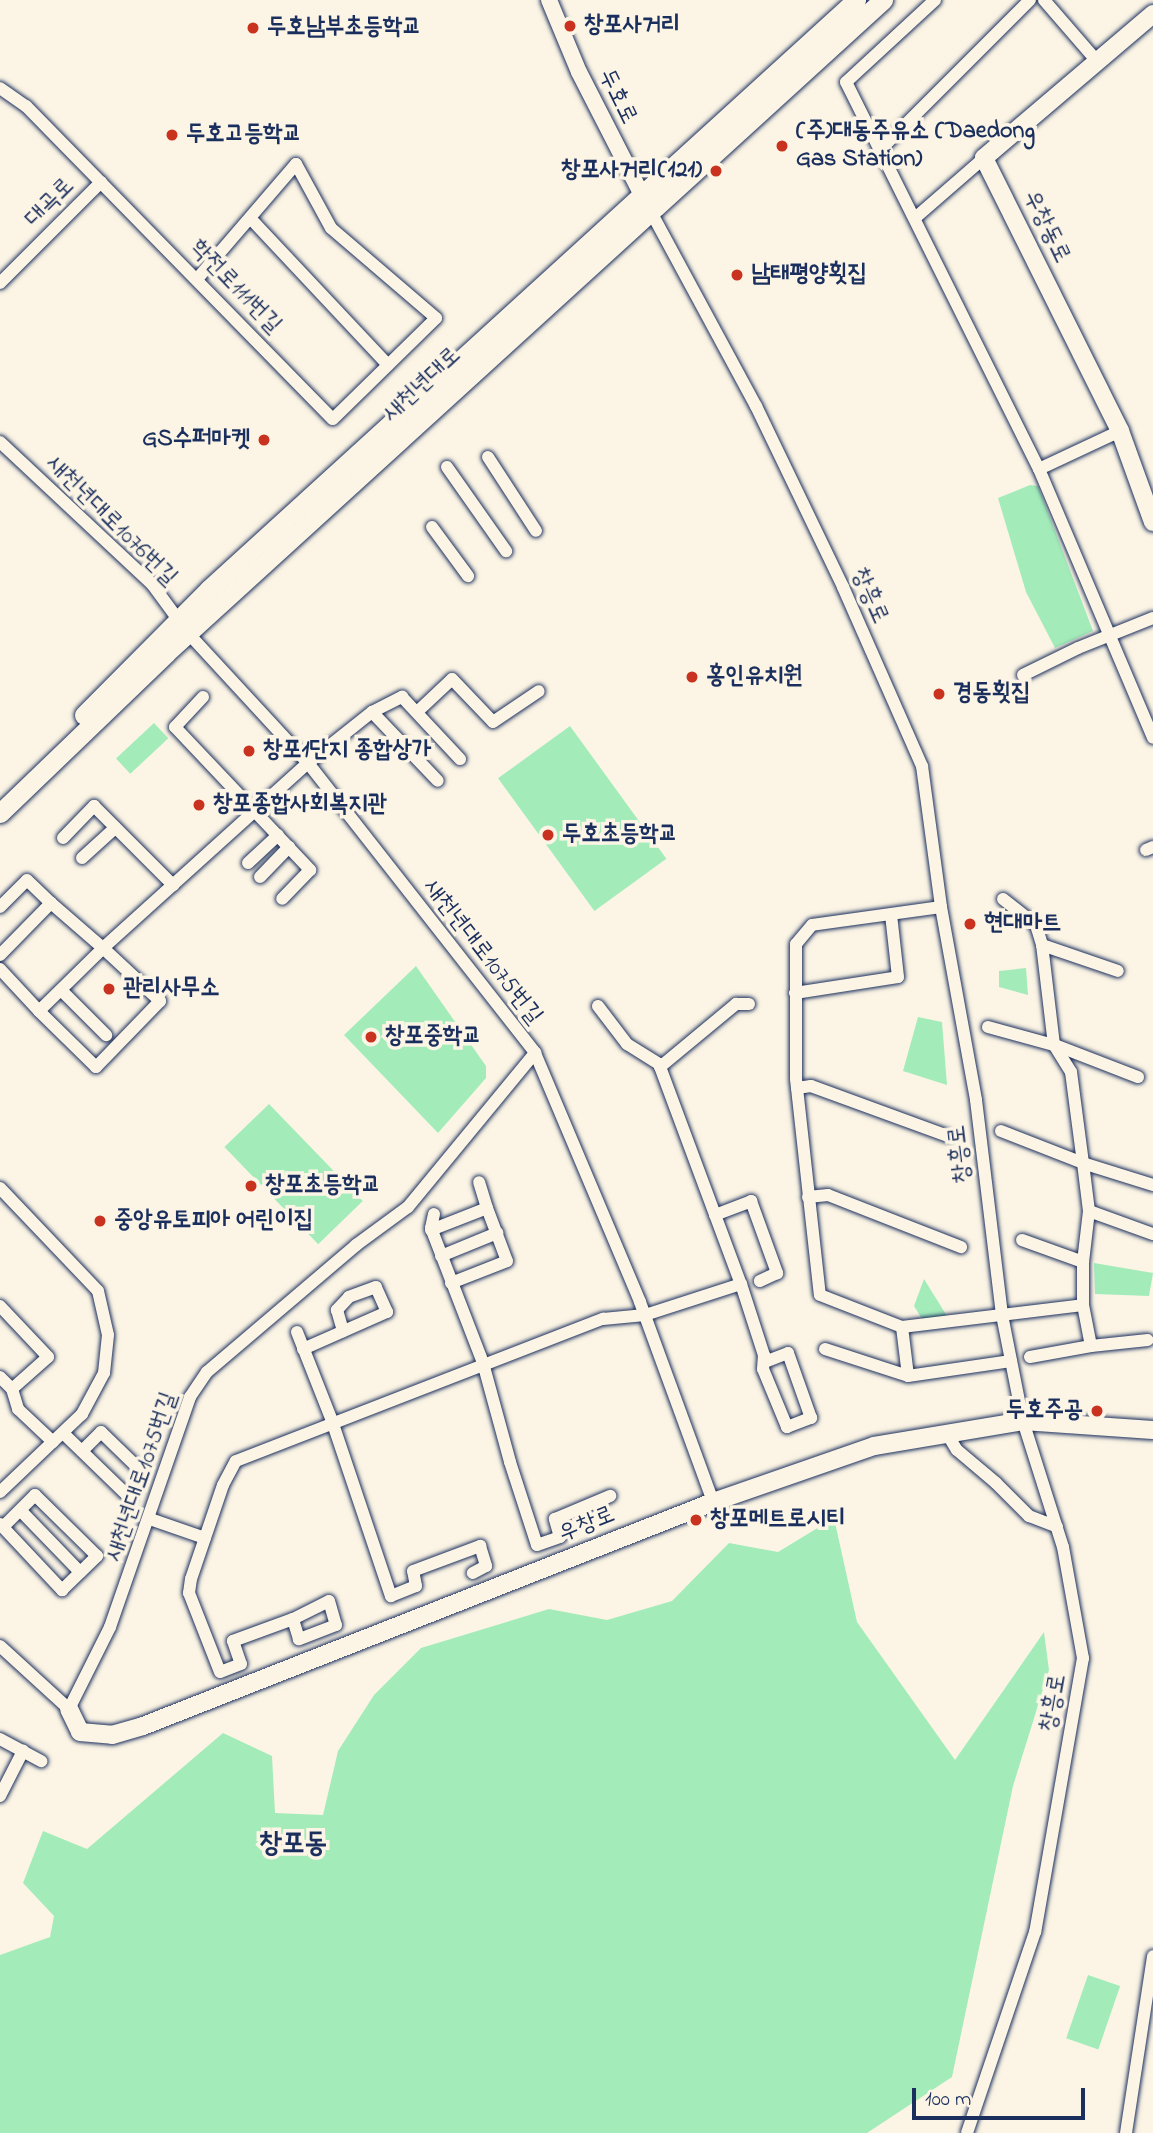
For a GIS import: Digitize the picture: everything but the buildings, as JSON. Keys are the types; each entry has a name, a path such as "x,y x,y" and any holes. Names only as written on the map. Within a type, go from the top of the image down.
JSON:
{"main road":[{"name":"새천년대로","path":"0,813 182,626 580,273 646,204 856,0"},
{"name":"새천년대로","path":"0,801 591,241 646,204 883,0"},
{"path":"984,158 1153,14"},
{"name":"우창동로","path":"984,158 1120,431 1153,522"},
{"path":"580,273 584,261 598,247 597,242 591,241"},
{"name":"우창로","path":"69,1709 80,1732 112,1735 143,1726 713,1502 874,1447 946,1432 1023,1421 1153,1430"}],"street":[{"name":"두호로","path":"549,0 579,72 646,204"},
{"path":"935,0 846,82 1039,469 1107,635 1153,738"},
{"path":"880,150 1030,0"},
{"path":"1044,0 1096,60"},
{"name":"학전로111번길","path":"0,88 26,106 198,278 333,419 436,318 331,228 296,164 251,219"},
{"path":"915,218 984,158"},
{"name":"대곡로","path":"0,283 101,182"},
{"name":"창흥로","path":"646,204 700,299 762,418 843,587 922,766 942,907 976,1100 1002,1315 1023,1421 1057,1527 1083,1658 1035,1932 967,2133"},
{"path":"198,278 251,219 388,365"},
{"path":"1039,469 1120,431"},
{"name":"새천년대로1076번길","path":"0,442 152,584 182,626"},
{"path":"488,457 536,531"},
{"path":"447,467 506,551"},
{"path":"432,527 468,576"},
{"path":"1023,675 1107,635 1153,618"},
{"name":"새천년대로1075번길","path":"69,1709 110,1627 150,1519 190,1397 207,1372 356,1245 408,1207 534,1053 308,764 182,626"},
{"path":"417,712 452,680 493,722 540,691"},
{"path":"204,697 175,727 310,870 282,899"},
{"path":"39,1011 173,884 308,764 372,712 402,697 460,759"},
{"path":"372,712 438,781"},
{"path":"63,838 94,806 173,884"},
{"path":"82,858 115,828"},
{"path":"248,863 278,835"},
{"path":"260,877 289,847"},
{"path":"0,907 27,880 160,1001 96,1067 0,969"},
{"path":"1003,899 1036,925 1042,945 1054,1045 1071,1072 1089,1211 1083,1262 1083,1305 1091,1346"},
{"path":"0,955 51,903"},
{"path":"942,907 812,925 796,944 796,1088 820,1295 902,1327 1083,1305"},
{"path":"795,993 898,977 891,915"},
{"path":"1042,945 1118,971"},
{"path":"61,990 106,1035"},
{"path":"660,1067 736,1004 749,1004"},
{"path":"598,1006 627,1044 660,1067 741,1284 764,1362 763,1368 787,1427 811,1418 788,1353 764,1362"},
{"path":"988,1027 1054,1045 1138,1077"},
{"path":"534,1053 645,1315 713,1502"},
{"path":"796,1088 811,1086 948,1136"},
{"path":"1001,1131 1083,1163 1153,1185"},
{"path":"451,1283 507,1261 479,1182"},
{"path":"0,1188 98,1291 108,1335 104,1373 82,1414 0,1492"},
{"path":"808,1197 828,1195 961,1247"},
{"path":"715,1215 751,1201 777,1273 760,1281"},
{"path":"431,1230 488,1208"},
{"path":"1089,1211 1153,1234"},
{"path":"434,1214 431,1230 483,1363 510,1462 537,1545 560,1537 555,1519 610,1496"},
{"path":"441,1256 497,1233"},
{"path":"1022,1240 1083,1262"},
{"path":"293,1619 233,1641 241,1664 220,1672 190,1594 191,1579 223,1485 236,1461 331,1421 603,1319 645,1315 741,1284"},
{"path":"0,1306 48,1357 12,1389"},
{"path":"902,1327 908,1376"},
{"path":"303,1349 343,1331"},
{"path":"297,1332 331,1421 391,1596 416,1586 413,1571 480,1546 486,1566 473,1573"},
{"path":"1030,1357 1091,1346 1148,1340"},
{"path":"825,1349 908,1376 1011,1361"},
{"path":"0,1377 12,1389 18,1409 53,1442"},
{"path":"82,1451 101,1432 136,1465"},
{"path":"946,1432 957,1450 1028,1516 1057,1527"},
{"path":"63,1433 130,1498"},
{"path":"35,1495 97,1556 62,1590 1,1525 35,1495"},
{"path":"21,1511 80,1572"},
{"path":"150,1519 205,1538"},
{"path":"0,1646 69,1709"},
{"path":"0,1739 41,1761"},
{"path":"0,1796 23,1751"},
{"path":"1126,2133 1153,1956"}],"green space":[{"path":"1030,485 1038,486 1093,631 1055,648 1026,592 998,498"},
{"path":"154,723 168,738 130,774 116,758"},
{"path":"570,726 666,859 594,911 498,778"},
{"path":"416,966 486,1066 486,1078 438,1133 344,1035"},
{"path":"1026,968 1028,995 999,987 999,971"},
{"path":"918,1017 942,1022 947,1085 903,1071"},
{"path":"269,1104 363,1201 318,1244 224,1147"},
{"path":"1094,1263 1153,1273 1149,1296 1095,1294"},
{"path":"924,1279 947,1316 922,1319 914,1306"},
{"path":"834,1518 857,1622 955,1760 1044,1632 1049,1670 1013,1786 952,2077 867,2133 0,2133 0,1955 50,1937 54,1916 23,1883 43,1831 87,1849 223,1733 272,1756 275,1813 323,1815 338,1751 374,1695 421,1648 549,1609 607,1620 672,1601 729,1543 778,1552"},
{"path":"1088,1975 1120,1986 1098,2049 1066,2038"}],"place":[{"name":"창포사거리","path":"570,26"},
{"name":"두호남부초등학교","path":"253,28"},
{"name":"두호고등학교","path":"172,135"},
{"name":"(주)대동주유소 (Daedong Gas Station)","path":"782,146"},
{"name":"창포사거리(121)","path":"716,171"},
{"name":"남태평양횟집","path":"737,275"},
{"name":"GS수퍼마켓","path":"264,440"},
{"name":"홍인유치원","path":"692,677"},
{"name":"경동횟집","path":"939,694"},
{"name":"창포1단지 종합상가","path":"249,751"},
{"name":"창포종합사회복지관","path":"199,805"},
{"name":"두호초등학교","path":"548,835"},
{"name":"현대마트","path":"970,924"},
{"name":"관리사무소","path":"109,989"},
{"name":"창포중학교","path":"371,1037"},
{"name":"창포초등학교","path":"251,1186"},
{"name":"중앙유토피아 어린이집","path":"100,1221"},
{"name":"두호주공","path":"1097,1411"},
{"name":"창포메트로시티","path":"696,1520"}],"district":[{"name":"창포동","path":"293,1845"}]}
